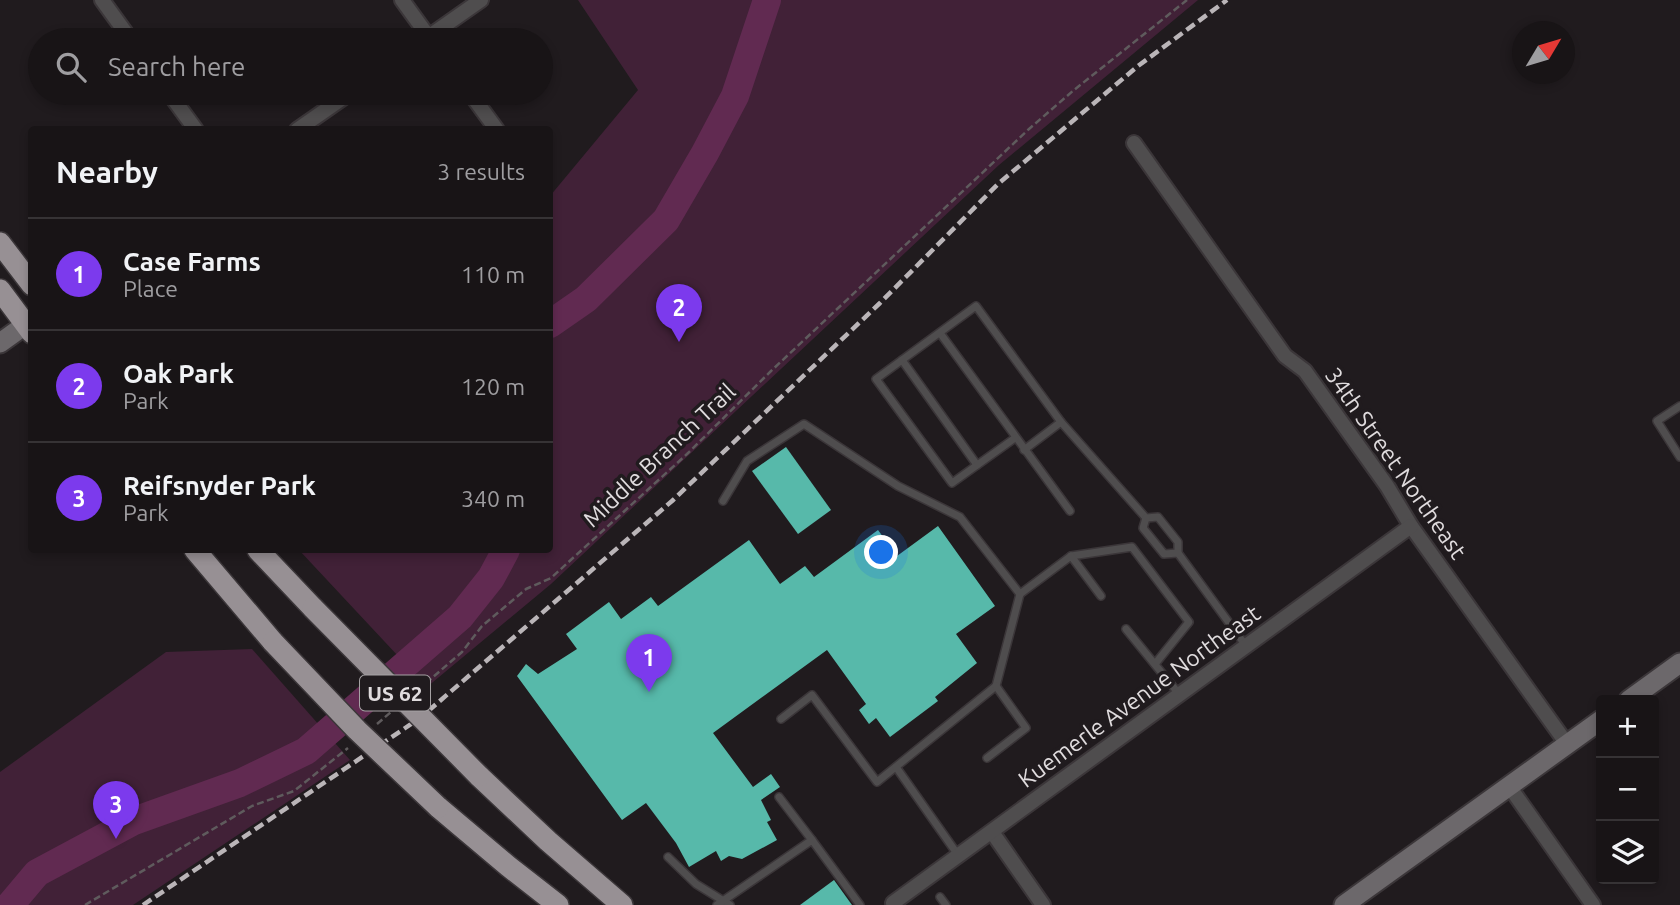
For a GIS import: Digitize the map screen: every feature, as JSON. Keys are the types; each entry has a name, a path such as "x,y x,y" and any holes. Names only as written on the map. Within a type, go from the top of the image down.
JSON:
{"highway":[{"path":"0,243 28,278"},
{"path":"0,290 28,328"},
{"name":"US 62","path":"198,553 274,642 357,730 438,807 558,905"},
{"name":"US 62","path":"261,553 479,776 622,905"}],"street":[{"path":"102,0 122,28"},
{"path":"402,0 421,28"},
{"path":"443,28 481,0"},
{"path":"178,105 193,126"},
{"path":"303,126 333,105"},
{"path":"479,105 494,126"},
{"name":"34th Street Northeast","path":"1134,143 1285,356 1305,371 1387,486 1410,526 1567,744"},
{"path":"0,343 28,329"},
{"name":"Kuemerle Avenue Northeast","path":"891,904 1410,526"},
{"path":"1636,695 1680,664"},
{"path":"1344,905 1596,724"},
{"path":"1509,786 1593,905"},
{"path":"992,832 1043,905"}],"lane":[{"path":"1015,438 952,483 876,379 976,306 1061,422 1146,518"},
{"path":"940,333 1070,511"},
{"path":"902,360 977,465"},
{"path":"1680,406 1657,421 1680,457"},
{"path":"1024,450 1061,422"},
{"path":"723,501 747,461 804,424 898,486 960,517 1020,594"},
{"path":"1146,518 1158,517 1178,542 1178,553 1246,646"},
{"path":"1146,518 1143,528 1164,554 1178,553"},
{"path":"781,719 812,695 877,782 996,687 1020,594 1070,556 1132,547 1189,622 1155,664"},
{"path":"1070,556 1101,596"},
{"path":"1126,629 1180,694"},
{"path":"987,758 1026,728 996,687"},
{"path":"896,767 958,855"},
{"path":"779,797 860,905"},
{"path":"717,905 728,902 812,840"},
{"path":"668,857 696,884 728,902"},
{"path":"940,897 946,905"}],"path":[{"name":"Middle Branch Trail","path":"411,695 462,652 482,626 533,584 544,583 551,578 687,454 771,371 1029,129 1187,0"},
{"path":"370,730 390,713"},
{"path":"85,905 252,806 294,791 349,747"}],"shaded area":[{"path":"578,0 1198,0 999,165 551,584 427,687 302,553 553,553 553,192 638,90"},
{"path":"252,649 350,760 133,905 0,905 0,772 166,652"}],"building":[{"path":"786,447 831,510 798,534 752,471"},
{"path":"938,526 995,606 956,634 977,663 935,697 938,701 890,737 876,718 869,724 859,710 866,704 827,650 713,733 753,787 771,774 780,787 761,800 771,820 767,822 777,840 742,859 729,856 721,861 716,851 689,867 676,843 646,803 622,820 517,676 526,664 538,674 577,649 566,634 609,602 621,619 651,597 658,606 749,540 780,584 805,566 814,577 878,530 897,556"},
{"path":"834,880 852,905 800,905"}],"waterway":[{"path":"553,322 586,299 666,220 735,96 767,0"},
{"path":"10,905 37,873 134,821 240,783 306,751 460,617 491,578 504,553"}],"railway":[{"path":"143,905 420,718 672,501 880,303 998,184 1138,66 1227,0"}],"place":[{"name":"Oak Park","path":"679,342"},
{"name":"Case Farms","path":"649,692"},
{"name":"Reifsnyder Park","path":"116,839"}]}
